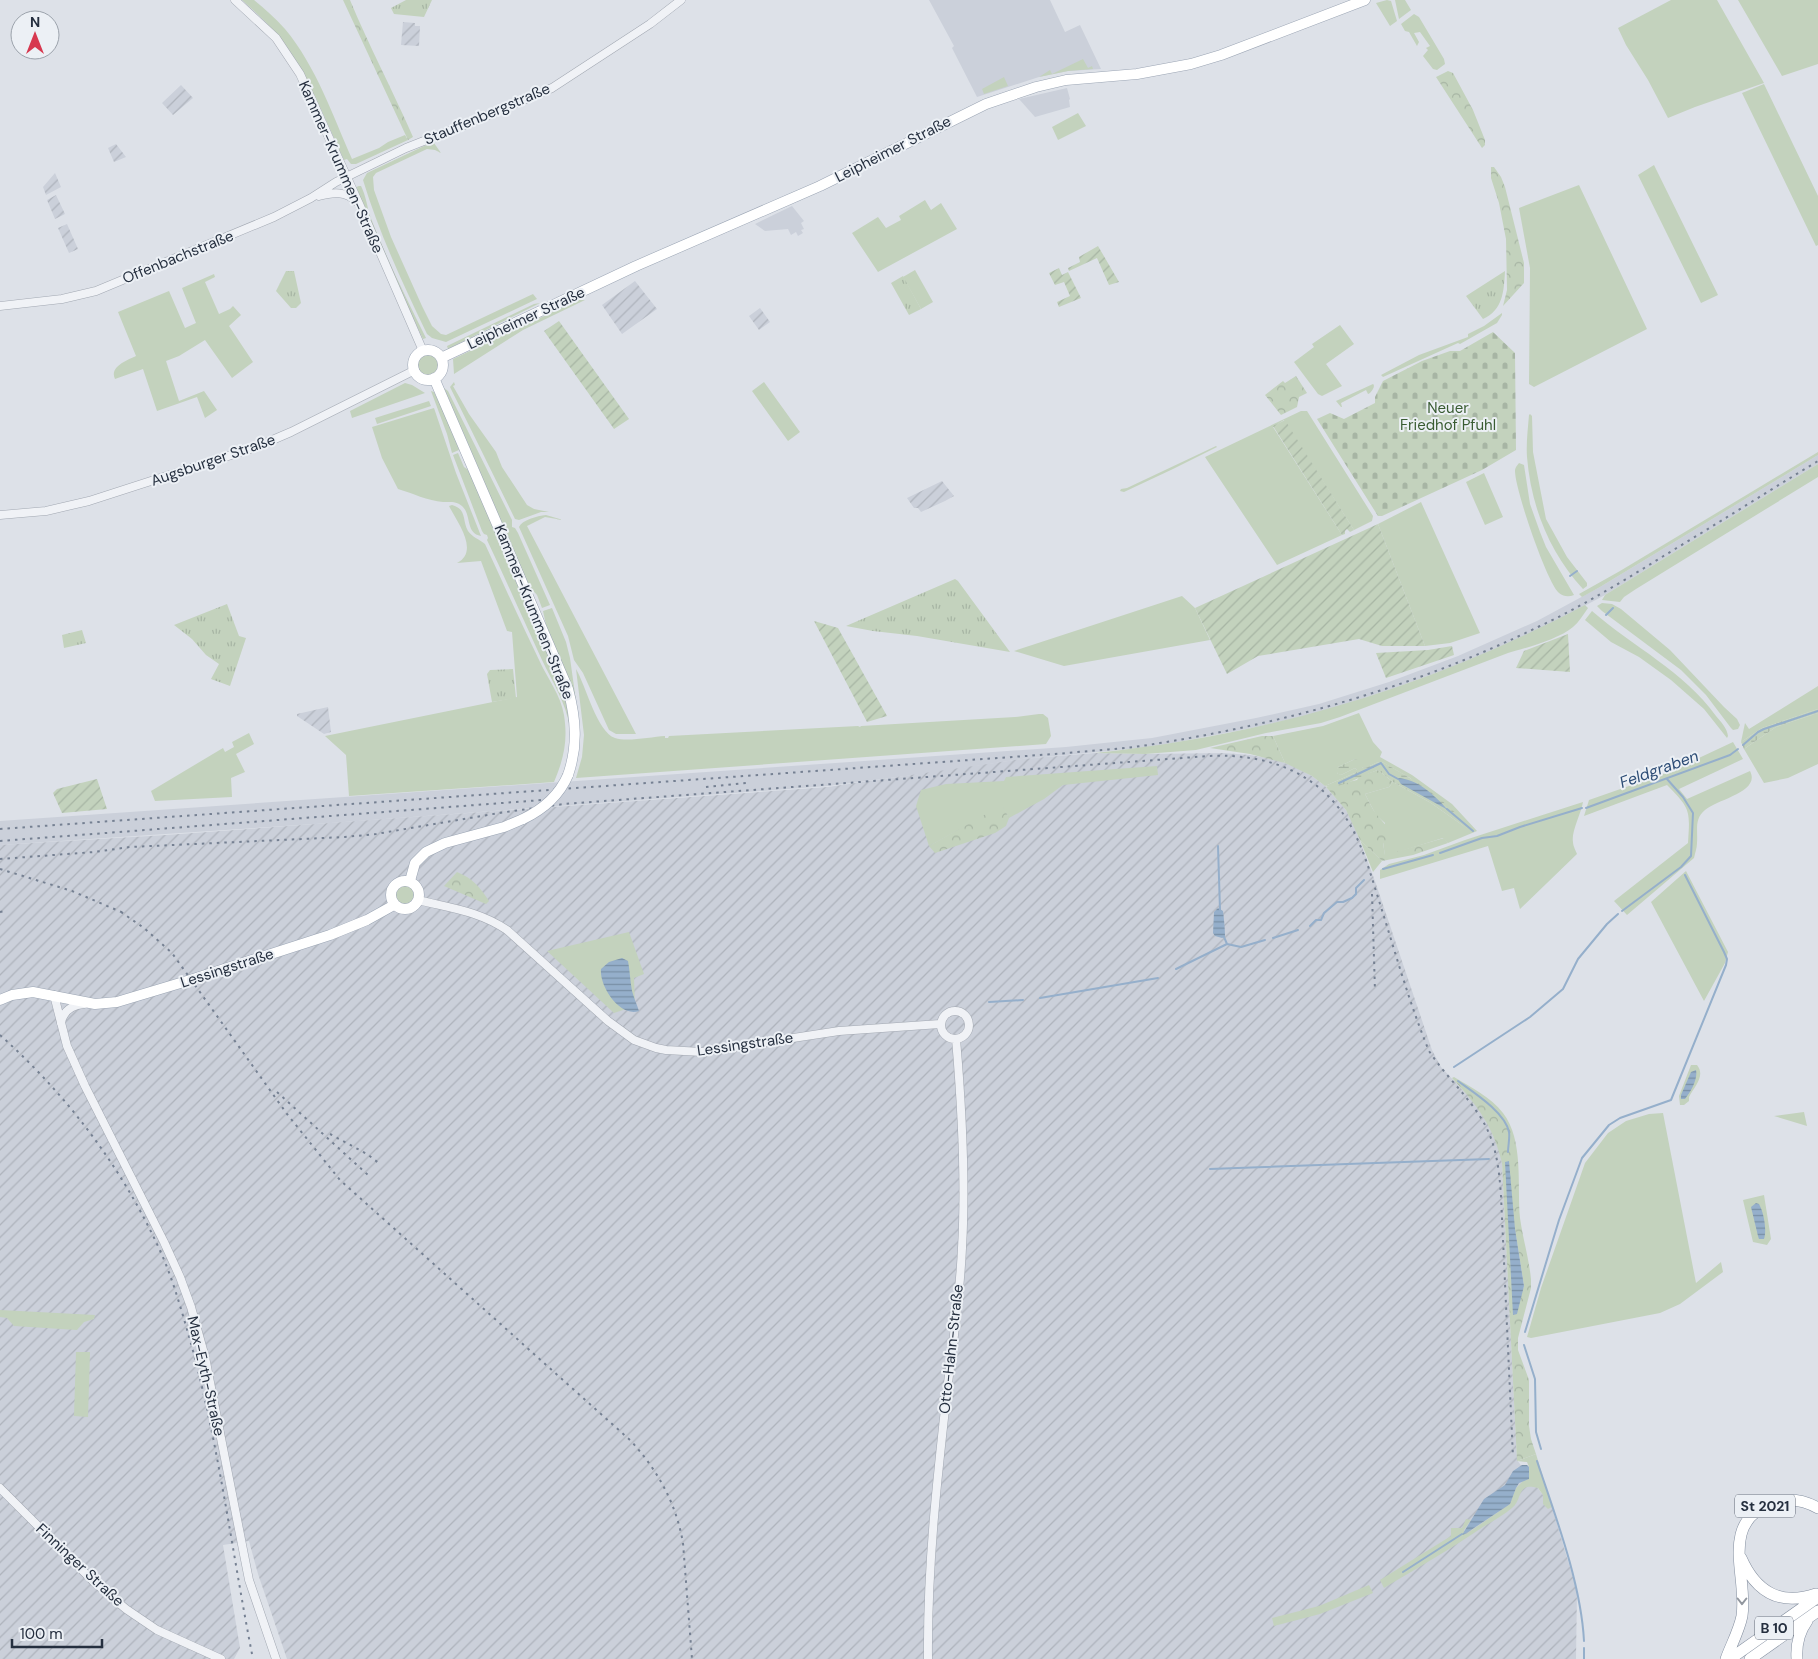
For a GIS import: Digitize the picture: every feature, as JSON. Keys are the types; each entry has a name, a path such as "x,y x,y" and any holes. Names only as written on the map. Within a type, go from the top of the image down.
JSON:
{"highway":[{"name":"St 2021","path":"1739,1552 1741,1532 1748,1519 1759,1509 1772,1503 1797,1499 1818,1508"},
{"path":"1739,1552 1746,1569 1754,1581 1769,1594 1798,1599 1818,1595"},
{"path":"1728,1659 1742,1617 1743,1600 1739,1552"},
{"name":"B 10","path":"1728,1659 1818,1595"},
{"path":"1797,1659 1798,1640 1803,1627 1814,1614"},
{"name":"B 10","path":"1750,1659 1814,1614"}],"main road":[{"name":"Leipheimer Straße","path":"441,358 636,266 820,186 980,106 1036,87 1066,80 1137,74 1192,64 1221,55 1365,0"},
{"path":"422,351 435,352 441,358 443,367 441,372 434,378 425,379 420,377 415,370 414,361 422,351"},
{"name":"Kammer-Krummen-Straße","path":"410,881 414,864 426,852 445,843 504,827 536,813 551,802 560,790 573,761 576,727 568,689 434,378"},
{"path":"401,881 410,881 417,887 419,892 418,900 416,904 406,909 401,909 390,899 393,886 401,881"},
{"name":"Lessingstraße","path":"0,1000 12,995 28,993 54,995 95,1004 106,1004 123,1000 304,944 367,920 394,904"}],"street":[{"name":"Kammer-Krummen-Straße","path":"235,0 276,38 300,74 360,206 422,351"},
{"name":"Stauffenbergstraße","path":"347,177 406,148 467,125 550,88 623,42 664,14 680,0"},
{"name":"Offenbachstraße","path":"0,306 62,299 96,291 242,231 311,198 347,177"},
{"path":"311,198 336,192 350,197 360,206"},
{"name":"Augsburger Straße","path":"0,515 46,511 80,504 256,447 291,432 415,370"},
{"name":"Lessingstraße","path":"418,900 470,912 497,923 621,1031 634,1040 656,1048 681,1052 702,1052 839,1030 940,1024"},
{"name":"Max-Eyth-Straße","path":"54,995 62,1032 85,1086 164,1242 180,1277 191,1308 206,1365 249,1580 276,1659"},
{"path":"62,1032 61,1020 66,1012 78,1004 95,1004"},
{"path":"954,1011 964,1014 968,1020 968,1032 965,1036 956,1040 948,1038 944,1036 940,1024 946,1013 954,1011"},
{"name":"Otto-Hahn-Straße","path":"928,1659 929,1594 935,1494 962,1249 964,1162 956,1040"},
{"name":"Finninger Straße","path":"0,1488 94,1582 126,1609 157,1630 221,1659"}],"shaded area":[{"path":"929,0 1050,0 1065,32 1080,25 1101,69 1068,71 1039,77 977,97 952,48 954,46"},
{"path":"403,22 415,23 415,26 420,26 419,46 401,45"},
{"path":"181,85 193,98 173,115 162,103"},
{"path":"1067,88 1070,107 1035,117 1019,99"},
{"path":"116,144 126,157 114,162 108,148"},
{"path":"55,173 61,187 46,195 43,187"},
{"path":"56,195 65,214 55,219 47,200"},
{"path":"792,206 804,221 801,223 804,229 801,230 803,233 798,236 796,232 791,235 788,229 765,231 755,224"},
{"path":"67,224 78,249 69,253 58,228"},
{"path":"635,281 657,309 622,334 602,305"},
{"path":"760,308 770,322 759,330 749,316"},
{"path":"1818,455 1818,464 1605,595 1541,629 1461,664 1392,689 1321,712 1257,727 1152,747 1022,759 828,786 331,823 0,845 0,821 1066,747 1152,738 1256,718 1319,704 1389,682 1458,656 1537,621 1600,587"},
{"path":"942,481 954,496 945,501 921,512 918,508 914,508 907,498"},
{"path":"328,707 331,732 324,734 297,716 297,714"},
{"path":"1095,753 1224,753 1277,760 1312,776 1325,786 1346,810 1354,825 1432,1050 1441,1067 1474,1102 1487,1121 1500,1152 1517,1460 1552,1507 1577,1591 1576,1659 287,1659 258,1574 249,1541 223,1545 240,1648 234,1659 0,1659 0,845 166,835 828,787 1022,759"}],"green space":[{"path":"242,0 254,0 285,29 296,43 315,75 352,159 405,135 408,140 356,164 351,164 347,159 344,160 306,79 288,49 273,30"},
{"path":"343,0 350,0 413,137 408,140"},
{"path":"406,0 432,0 424,17 394,14 391,8"},
{"path":"1387,0 1391,1 1397,21 1390,26 1376,3"},
{"path":"1395,0 1405,0 1411,10 1399,19"},
{"path":"1671,0 1717,0 1764,83 1668,118 1618,28"},
{"path":"1738,0 1818,0 1818,64 1782,76"},
{"path":"1414,14 1419,17 1444,59 1445,64 1437,70 1433,69 1423,56 1428,50 1426,48 1430,46 1420,32 1414,33 1419,42 1417,46 1409,32 1405,31 1401,24"},
{"path":"1083,59 1088,68 1092,66 1093,69 1068,71 1039,77 1050,70 1052,74"},
{"path":"1448,71 1453,73 1473,110 1485,140 1485,145 1482,148 1436,77"},
{"path":"1004,77 1008,86 984,94 982,89"},
{"path":"1764,84 1818,196 1818,245 1816,246 1742,93"},
{"path":"1078,113 1086,126 1058,140 1052,127"},
{"path":"434,143 441,153 427,149 376,173 373,177 374,190 391,237 432,326 441,334 446,335 533,294 537,299 446,342 432,338 427,334 384,239 363,180 367,173"},
{"path":"1654,165 1718,295 1701,303 1638,175"},
{"path":"1491,167 1494,167 1501,177 1505,187 1524,263 1524,283 1503,306 1507,290 1506,239 1499,203 1491,178"},
{"path":"1579,185 1647,329 1534,387 1529,384 1530,268 1519,208"},
{"path":"359,186 363,190 370,216 383,247 426,338 423,339 401,293 356,187"},
{"path":"925,200 931,210 941,203 957,229 878,272 852,233 878,217 886,228 901,220 899,216"},
{"path":"1098,246 1119,282 1109,285 1097,258 1069,271 1068,268 1080,262 1079,257"},
{"path":"1059,268 1062,275 1068,272 1081,298 1059,307 1057,302 1070,296 1064,282 1055,285 1049,273"},
{"path":"915,270 933,302 921,309 903,277"},
{"path":"286,271 294,271 301,303 296,308 291,308 276,291"},
{"path":"1505,271 1501,299 1495,311 1483,319 1466,296"},
{"path":"214,274 215,277 205,282 219,314 233,306 241,315 229,326 253,362 232,378 205,340 179,356 166,361 179,401 204,391 217,410 205,418 197,397 157,411 143,369 115,379 114,371 124,362 136,356 118,312 169,291 185,328 196,323 182,288"},
{"path":"903,276 921,309 909,315 891,283"},
{"path":"578,300 585,300 523,330 454,374 453,359"},
{"path":"540,303 448,349 447,346 534,304"},
{"path":"1502,313 1497,323 1460,344 1458,343 1383,377 1381,375 1419,355 1468,337 1468,334 1484,326"},
{"path":"559,321 629,419 614,429 544,331"},
{"path":"1340,325 1354,344 1326,364 1342,386 1322,396 1318,394 1294,362 1314,347 1312,344"},
{"name":"Neuer Friedhof Pfuhl","path":"1493,332 1515,353 1516,450 1482,470 1382,516 1378,516 1317,419 1330,413 1344,419 1375,403 1375,397 1383,381 1422,361 1450,351 1460,351"},
{"path":"428,355 435,358 438,365 435,372 428,375 421,372 418,365 421,358"},
{"path":"1296,376 1307,393 1299,397 1297,407 1281,415 1265,395 1283,381 1285,383"},
{"path":"454,382 455,385 453,386 469,414 496,452 502,467 527,505 534,509 549,512 541,512 519,520 515,519 450,387"},
{"path":"764,382 800,432 788,441 752,391"},
{"path":"405,383 425,393 352,418 350,411"},
{"path":"1373,384 1374,388 1368,394 1366,390 1341,403 1342,407 1336,401"},
{"path":"444,388 448,391 512,520 512,527 518,533 550,605 542,608 537,595 529,586"},
{"path":"431,391 434,392 453,432 459,450 452,453 447,434"},
{"path":"429,401 431,406 377,424 375,418"},
{"path":"434,408 456,473 481,536 476,534 471,528 467,514 460,504 432,500 398,489 382,458 372,427"},
{"path":"1301,411 1307,411 1373,516 1372,521 1354,530 1284,420 1273,427 1342,535 1277,565 1205,457"},
{"path":"1530,414 1532,416 1533,452 1546,519 1567,557 1587,583 1587,586 1583,589 1560,560 1551,544 1538,511 1529,475 1527,457"},
{"path":"1285,420 1354,530 1350,532 1347,529 1345,534 1342,535 1273,426"},
{"path":"1216,446 1124,492 1120,491 1121,489 1127,488"},
{"path":"1818,452 1818,455 1600,587 1582,597 1579,594 1620,571"},
{"path":"458,453 464,467 474,480 566,698 570,728 559,693 487,540 487,535 482,531 453,455"},
{"path":"1519,463 1524,465 1530,504 1546,547 1574,595 1567,596 1559,593 1547,572 1532,534 1516,480 1515,470"},
{"path":"1818,464 1818,477 1636,589 1620,602 1602,600 1605,595"},
{"path":"1484,473 1503,517 1485,525 1466,482"},
{"path":"1421,502 1480,633 1450,643 1425,646 1378,524"},
{"path":"452,505 462,512 468,531 485,544 560,701 565,724 563,757 554,782 349,796 346,755 325,736 517,697 512,632 507,631 481,561 457,563 464,558 467,544 465,536 449,506"},
{"path":"546,515 563,520 545,517 527,526 636,734 616,734 609,730 583,673 574,660 568,636 519,527 526,520"},
{"path":"1378,524 1425,646 1382,646 1359,639 1258,656 1227,674 1195,608"},
{"path":"955,579 1010,652 846,626"},
{"path":"1182,596 1195,608 1210,640 1064,666 1014,651"},
{"path":"1602,603 1612,604 1621,609 1670,650 1737,719 1740,725 1738,729 1733,730 1731,728 1706,695 1681,670 1602,611 1597,606"},
{"path":"227,604 239,636 246,638 230,686 211,679 219,664 206,655 192,639 174,625"},
{"path":"1585,605 1588,608 1573,627 1542,643 1508,653 1321,723 1266,733 1196,750 1145,754 1095,753 1160,745 1224,734 1348,703 1468,660 1527,634"},
{"path":"552,608 566,642 576,701 546,625 543,611"},
{"path":"1592,611 1674,672 1689,686 1724,725 1727,738 1704,709 1671,680 1639,657 1611,642 1585,620"},
{"path":"814,621 838,628 887,716 867,722"},
{"path":"82,630 86,643 64,648 62,635"},
{"path":"1568,634 1570,672 1516,668 1524,651"},
{"path":"1452,646 1454,655 1386,678 1376,653 1428,650"},
{"path":"513,669 516,698 492,702 487,674 490,670"},
{"path":"576,669 597,718 609,734 620,739 860,727 1039,714 1043,714 1048,718 1051,736 1046,744 576,778 582,757 584,735"},
{"path":"1818,686 1818,709 1762,728 1741,742 1745,723 1749,729"},
{"path":"1818,709 1818,713 1776,727 1744,749 1741,742 1762,728"},
{"path":"1359,713 1373,742 1382,752 1380,757 1412,775 1452,804 1477,831 1448,843 1443,838 1385,856 1383,842 1385,823 1376,815 1365,794 1389,787 1393,782 1431,803 1465,827 1410,778 1382,762 1363,768 1355,759 1338,767 1337,773 1341,775 1355,768 1357,772 1325,786 1312,776 1285,763 1273,736 1323,726"},
{"path":"1818,713 1818,764 1788,778 1764,783 1744,749 1776,727"},
{"path":"249,733 254,744 236,754 245,772 231,778 232,797 155,801 151,791 223,748 225,752 234,747 232,742"},
{"path":"1262,736 1273,736 1285,763 1250,754 1210,748"},
{"path":"1733,742 1743,759 1679,789 1687,799 1750,771 1752,778 1749,784 1744,790 1711,806 1702,813 1698,821 1697,845 1694,858 1627,915 1614,901 1688,843 1689,817 1685,805 1667,785 1584,816 1589,800 1669,772"},
{"path":"1355,759 1358,760 1363,768 1382,762 1406,776 1438,798 1467,825 1465,827 1431,803 1393,782 1378,770 1344,784 1330,787 1325,786 1357,772 1355,768 1341,775 1336,771 1338,767"},
{"path":"1157,766 1158,775 1063,785 1044,799 1009,818 1002,806 929,846 916,806 921,790 946,784 1004,781 1006,777"},
{"path":"1378,770 1393,782 1389,787 1365,794 1387,829 1387,840 1383,843 1385,855 1444,838 1448,843 1413,855 1382,861 1360,840 1346,810 1326,787 1357,780 1360,776"},
{"path":"97,779 107,809 62,813 53,793 57,789"},
{"path":"1583,802 1573,838 1573,845 1577,854 1520,909 1514,888 1502,891 1488,846 1380,879 1380,870 1389,864 1424,855"},
{"path":"1002,805 1009,818 1006,826 995,833 935,853 929,846"},
{"path":"1360,840 1382,861 1373,872"},
{"path":"1686,871 1728,952 1725,963 1704,1001 1651,902"},
{"path":"457,872 467,877 479,887 489,901 486,904 444,886"},
{"path":"404,884 411,887 414,894 411,901 404,904 397,901 394,894 397,887"},
{"path":"629,932 644,974 634,978 635,1006 614,1013 547,951"},
{"path":"1691,1065 1697,1065 1700,1077 1689,1097 1689,1101 1684,1105 1680,1105 1679,1096"},
{"path":"1454,1077 1480,1093 1498,1107 1510,1124 1517,1150 1520,1218 1531,1279 1531,1288 1518,1338 1518,1350 1529,1380 1529,1426 1536,1454 1517,1461 1502,1163 1489,1127 1477,1107 1452,1078","holes":["1515,1230 1524,1286 1514,1315"]},
{"path":"1804,1112 1807,1126 1774,1116"},
{"path":"1663,1113 1696,1283 1721,1262 1723,1272 1680,1304 1660,1313 1531,1338 1527,1337 1541,1288 1585,1163 1608,1133 1626,1121 1649,1114"},
{"path":"1764,1195 1771,1239 1767,1245 1753,1242 1743,1200"},
{"path":"0,1310 95,1315 94,1319 84,1322 77,1330 14,1326 7,1318 0,1317"},
{"path":"76,1352 90,1352 88,1417 74,1416"},
{"path":"1536,1454 1552,1507 1548,1509 1543,1504 1543,1495 1538,1488 1526,1487 1512,1508 1505,1513 1384,1588 1380,1580 1451,1536 1451,1528 1462,1528 1466,1519 1471,1520 1464,1530 1466,1534 1510,1504 1516,1488 1522,1482 1529,1467 1527,1462 1517,1461"},
{"path":"1369,1585 1373,1593 1320,1614 1274,1626 1272,1618 1319,1606"}],"water":[{"path":"1397,778 1412,781 1419,785 1448,810 1401,784"},
{"path":"1218,908 1223,911 1225,937 1222,938 1215,936 1213,933 1214,912"},
{"path":"622,958 628,961 632,991 639,1011 625,1010 618,1005 603,984 601,969 609,962"},
{"path":"1696,1070 1692,1089 1685,1099 1681,1099 1691,1072"},
{"path":"1509,1161 1515,1229 1524,1286 1517,1314 1513,1315 1505,1162"},
{"path":"1756,1203 1759,1204 1764,1217 1764,1239 1759,1239 1751,1207"},
{"path":"1522,1465 1529,1467 1529,1479 1519,1483 1510,1504 1462,1535 1484,1499 1505,1485 1513,1471"}],"waterway":[{"path":"1570,576 1577,571"},
{"path":"1606,615 1613,608"},
{"name":"Feldgraben","path":"1743,745 1764,729 1818,711"},
{"name":"Feldgraben","path":"1586,808 1730,755 1738,749"},
{"path":"1339,783 1381,763 1389,774 1398,779"},
{"path":"1622,911 1681,867 1691,856 1693,813 1683,797 1667,779"},
{"name":"Feldgraben","path":"1440,853 1482,838 1497,836 1582,808"},
{"path":"1447,809 1473,831"},
{"path":"1218,846 1220,910"},
{"name":"Feldgraben","path":"1383,869 1433,855"},
{"path":"1525,1332 1559,1220 1582,1158 1609,1125 1620,1118 1671,1100 1726,965 1727,959 1724,952 1685,875"},
{"path":"1310,926 1316,920 1321,920 1324,913 1337,902 1343,902 1352,898 1356,894 1356,888 1364,880"},
{"path":"1454,1067 1530,1017 1563,989 1578,959 1607,924 1618,914"},
{"path":"1273,938 1298,930"},
{"path":"1224,937 1227,944"},
{"path":"1176,969 1227,944 1241,947 1265,940"},
{"path":"1040,998 1158,978"},
{"path":"989,1002 1023,1000"},
{"path":"1458,1081 1488,1103 1501,1117 1509,1132 1508,1152"},
{"path":"1210,1169 1489,1159"},
{"path":"1524,1345 1535,1379 1536,1432 1541,1449"},
{"path":"1537,1461 1573,1573 1582,1619 1584,1641"},
{"path":"1403,1572 1462,1534"},
{"path":"1584,1648 1584,1659"}],"railway":[{"path":"0,829 1068,753 1143,746 1204,735 1253,725 1351,700 1447,667 1494,647 1592,599 1818,461"},
{"path":"0,859 94,852 130,847 376,834 564,804 1209,756 1232,756 1274,764 1312,782 1342,812 1354,832 1369,869 1409,998 1429,1051 1479,1115 1493,1144 1498,1164 1501,1196 1513,1457"},
{"path":"706,787 746,783"},
{"path":"0,841 542,800"},
{"path":"0,869 72,891 126,914"},
{"path":"1372,894 1375,991"},
{"path":"0,912 5,911"},
{"path":"121,912 144,928 172,953 287,1114 340,1180 641,1452 671,1501 680,1528 683,1543 692,1659"},
{"path":"0,1035 49,1084 93,1136 130,1193 166,1264 186,1326 207,1408 253,1659"},
{"path":"277,1092 368,1175"},
{"path":"330,1134 367,1154 380,1164"}]}
